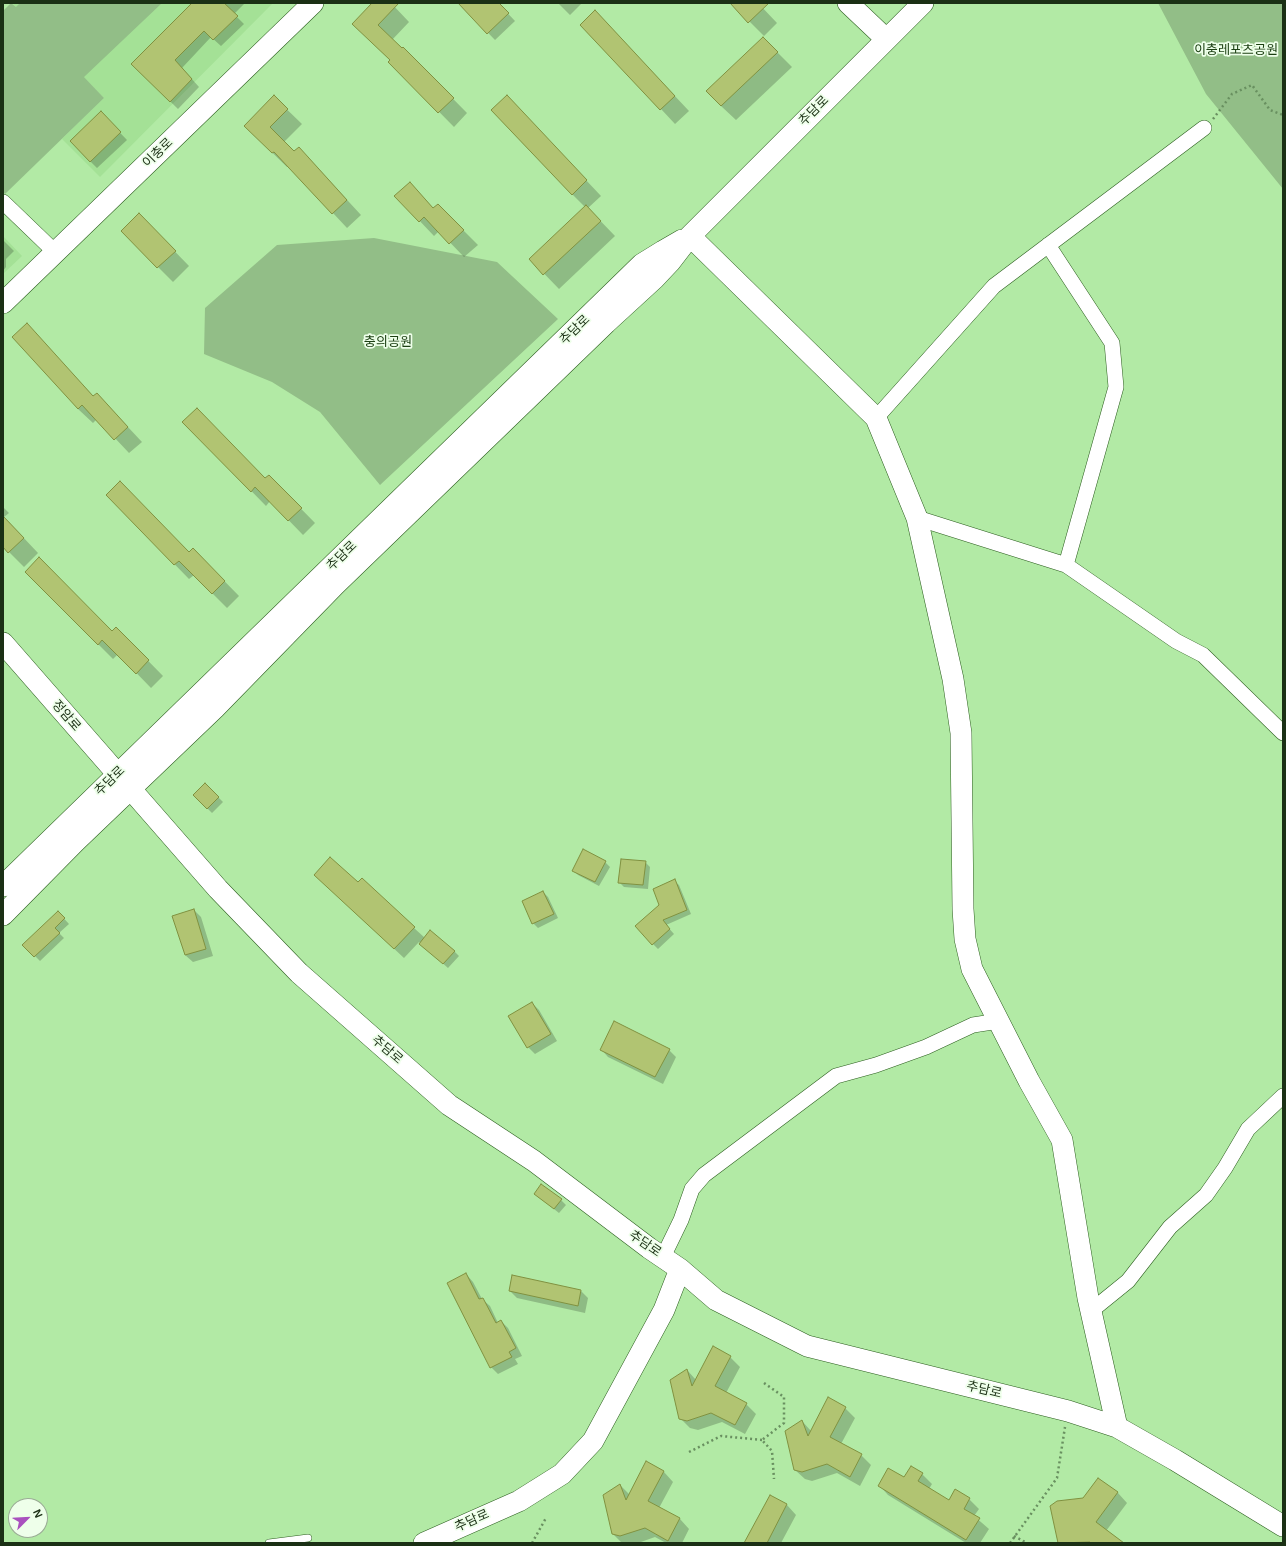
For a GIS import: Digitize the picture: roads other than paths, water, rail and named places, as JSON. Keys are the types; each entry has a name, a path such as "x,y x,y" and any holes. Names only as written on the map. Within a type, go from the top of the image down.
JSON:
{"street":[{"name":"이충로","path":"3,303 313,3"},
{"path":"848,3 886,39"},
{"name":"추담로","path":"3,886 123,782 215,708 347,573 654,279 670,262 690,236 923,3"},
{"path":"876,418 994,286 1204,128"},
{"path":"3,202 55,252"},
{"path":"690,236 876,418 917,518 953,680 961,733 963,909 966,939 972,969 1029,1081 1062,1140 1091,1310 1117,1427"},
{"path":"1048,245 1112,343 1116,387 1066,564"},
{"path":"917,518 1066,564 1176,641 1203,655 1283,733"},
{"name":"정암로","path":"3,643 123,782"},
{"name":"추담로","path":"3,915 76,841 123,782"},
{"name":"추담로","path":"123,782 218,889 299,973 449,1105 534,1160 649,1248 680,1269 716,1300 807,1346 1068,1411 1117,1427 1176,1460 1283,1526"},
{"path":"663,1257 681,1220 692,1189 704,1175 836,1076 876,1065 926,1047 973,1025 999,1020"},
{"path":"1091,1310 1128,1281 1170,1227 1206,1195 1225,1168 1248,1128 1283,1096"},
{"name":"추담로","path":"424,1543 519,1501 562,1474 593,1441 664,1310 680,1269"}],"lane":[{"path":"269,1543 308,1538"}],"park label":[{"name":"이충레포츠공원","path":"1236,50"},
{"name":"충의공원","path":"388,342"}]}
